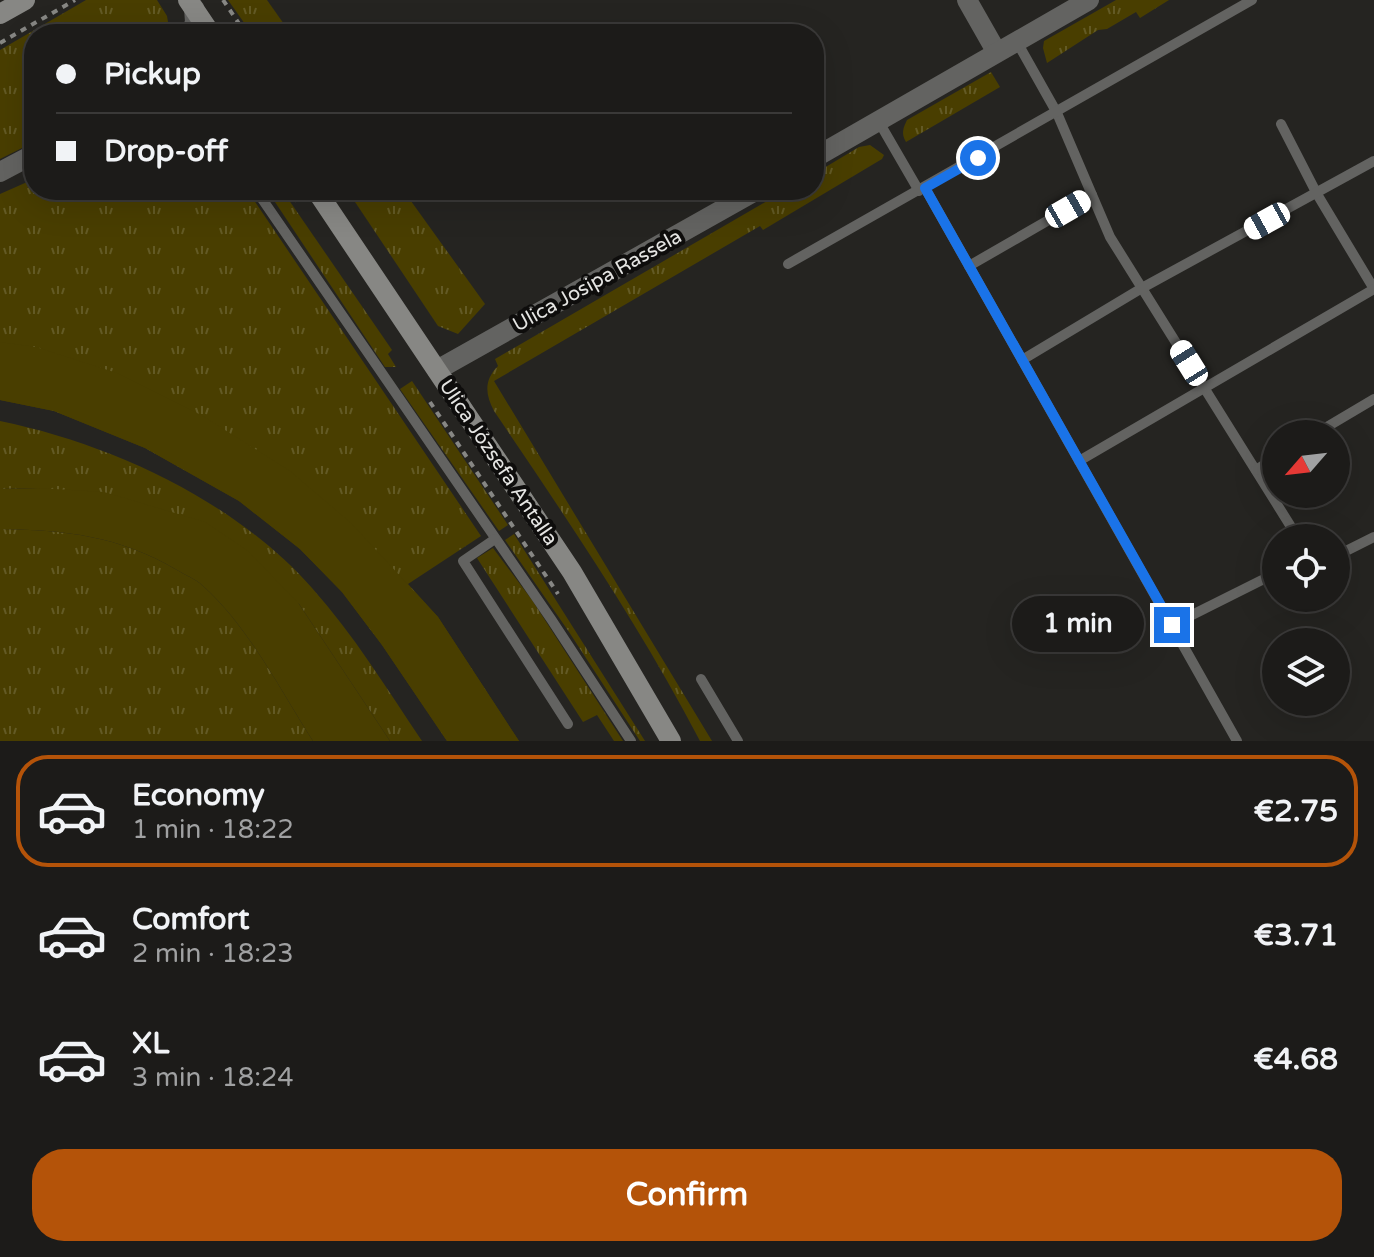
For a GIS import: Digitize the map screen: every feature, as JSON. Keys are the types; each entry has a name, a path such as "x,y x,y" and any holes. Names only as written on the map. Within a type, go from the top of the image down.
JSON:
{"street":[{"path":"0,14 25,0"},
{"path":"967,0 996,51"},
{"path":"824,152 1089,0"},
{"path":"191,4 194,24"},
{"path":"191,4 204,24"},
{"path":"0,172 24,159"},
{"name":"Ulica Józsefa Antalla","path":"323,200 572,572 671,741"},
{"name":"Ulica Josipa Rassela","path":"437,370 739,200"}],"lane":[{"path":"788,264 1252,0"},
{"path":"1017,42 1057,113 1110,237 1289,524"},
{"path":"879,122 969,266 1237,741"},
{"path":"1079,461 1374,289 1317,194 1281,124"},
{"path":"1022,360 1142,288 1374,161"},
{"path":"969,266 1092,195"},
{"path":"263,200 631,741"},
{"path":"1339,420 1374,399"},
{"path":"1256,470 1262,466"},
{"path":"1350,549 1374,537"},
{"path":"495,539 463,561 568,724"},
{"path":"1172,625 1262,580"},
{"path":"701,679 738,741"}],"path":[{"path":"33,24 75,0"},
{"path":"223,0 239,24"},
{"path":"0,43 24,29"},
{"path":"426,395 558,593"}],"green space":[{"path":"86,0 157,0 168,24 45,24"},
{"path":"228,0 267,0 284,24 245,24"},
{"path":"1116,0 1169,0 1140,18 1136,12 1107,29 1098,30 1047,63 1044,41"},
{"path":"24,36 24,147 0,159 0,50"},
{"path":"991,72 1000,87 906,142 903,131 907,120"},
{"path":"870,145 884,155 824,194 824,168 859,147"},
{"path":"24,183 24,200 254,200 481,536 408,584 438,617 519,741 447,741 342,592 300,549 239,501 145,448 54,411 0,400 0,194"},
{"path":"274,200 289,200 392,350 388,354 396,367 385,367"},
{"path":"354,200 410,200 485,304 458,334 438,326"},
{"path":"769,200 813,200 763,230 760,226 494,381 712,741 700,741 628,615 494,411 489,399 488,382 498,366 495,359"},
{"path":"0,342 36,347 117,373 201,415 290,471 351,523 438,617 519,741 447,741 342,592 300,549 239,501 145,448 54,411 0,400"},
{"path":"412,381 508,525 499,531 400,389"},
{"path":"0,421 42,431 128,461 169,480 247,528 312,588 342,624 422,741 390,741 299,604 38,488 0,489"},
{"path":"0,489 104,492 205,522 248,551 299,604 390,741 313,741 235,620 203,586 190,577 113,542 70,533 0,529"},
{"path":"0,529 70,533 113,542 156,559 197,581 249,639 313,741 0,741"},
{"path":"514,534 645,741 640,741 505,540"},
{"path":"493,548 532,600 623,741 614,741 597,715 583,722 477,558"}],"route":[{"path":"978,158 925,188 1172,625"}]}
